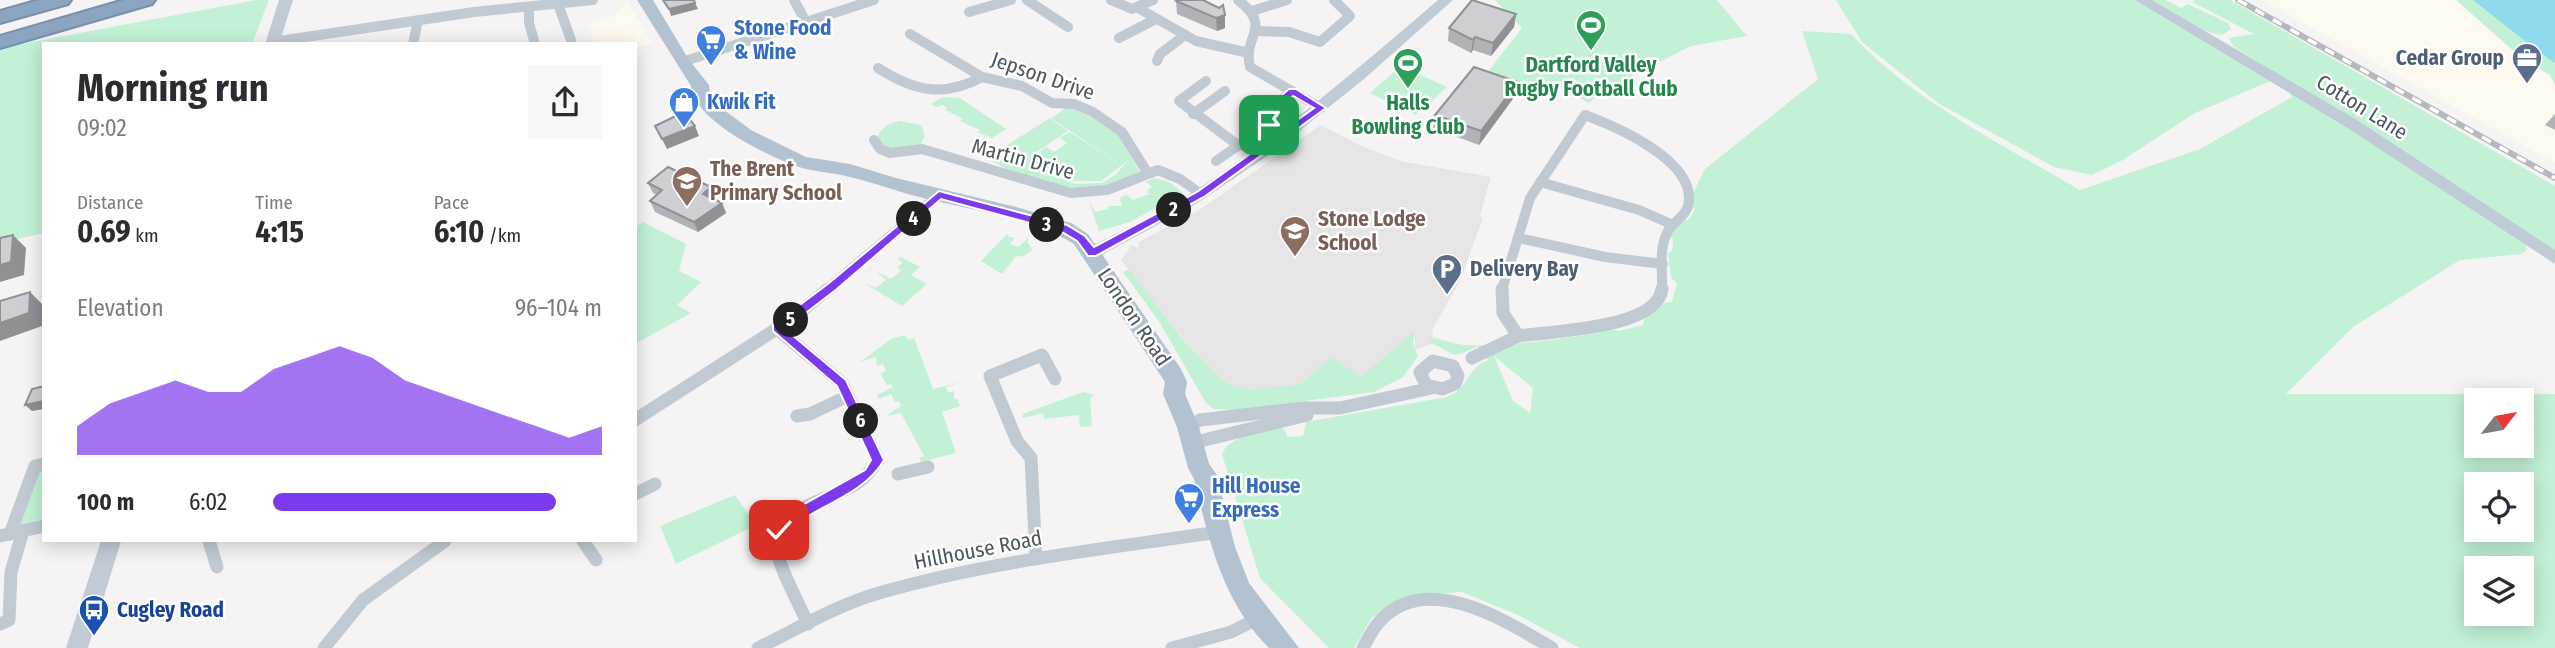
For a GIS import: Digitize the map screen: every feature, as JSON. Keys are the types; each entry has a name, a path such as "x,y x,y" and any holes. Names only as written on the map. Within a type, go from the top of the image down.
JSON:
{"highway":[{"path":"0,4 19,0"},
{"path":"0,17 61,0"},
{"path":"0,29 103,0"},
{"path":"0,41 145,0"}],"main road":[{"path":"272,42 286,0"},
{"path":"645,0 682,62"},
{"path":"1092,253 1201,194 1321,108 1380,61 1446,0"},
{"name":"Cotton Lane","path":"2142,0 2216,41 2402,156 2555,258"},
{"name":"London Road","path":"682,62 680,72 694,92 701,94 718,114 744,134 800,161 822,167 837,176 869,183 892,184 1016,214 1049,226 1053,236 1092,253 1175,382 1174,394 1196,432 1199,468 1205,475 1230,572 1256,619 1286,648"},
{"path":"77,648 111,542"}],"street":[{"path":"472,0 474,12"},
{"path":"278,42 474,12 593,0"},
{"path":"793,0 806,22"},
{"path":"682,62 874,0"},
{"path":"969,12 1011,0"},
{"path":"1027,0 1068,27"},
{"path":"1111,0 1129,9 1138,8 1153,0"},
{"path":"1238,0 1252,11 1258,31 1247,61 1251,68 1321,108"},
{"path":"1252,11 1287,0"},
{"path":"1258,31 1292,33 1320,42 1350,16 1334,0"},
{"path":"558,4 571,40"},
{"path":"529,7 529,23 534,42"},
{"path":"1138,8 1200,43 1249,54"},
{"path":"1119,38 1156,19"},
{"path":"413,42 418,20"},
{"name":"Jepson Drive","path":"910,34 982,77 1022,86 1052,103 1084,107 1122,132 1147,172"},
{"path":"1157,61 1160,54 1185,36"},
{"path":"878,68 905,87 949,92 963,89 982,77"},
{"path":"1206,81 1179,101 1238,146"},
{"path":"1194,114 1225,91"},
{"path":"1216,161 1270,124 1275,105 1292,92"},
{"path":"1472,358 1518,336 1625,321 1644,314 1657,304 1666,287 1662,264 1663,245 1671,224 1683,213 1688,202 1688,189 1681,176 1634,136 1581,114 1530,198 1500,299 1505,317 1518,336"},
{"name":"Martin Drive","path":"874,140 880,149 890,153 922,149 1071,193 1111,189 1147,172"},
{"path":"1147,172 1166,172 1201,194"},
{"path":"1540,182 1574,194 1633,206 1671,224"},
{"path":"637,419 778,328 833,286 939,195"},
{"path":"1518,238 1605,257 1662,264"},
{"path":"778,328 834,374 876,452 876,467 862,479 785,522 775,539 776,550 808,624"},
{"path":"1037,559 1031,458 1017,441 990,376 996,371 1042,355 1055,379"},
{"path":"1196,432 1303,408 1317,410 1372,402 1403,393 1414,394 1432,388 1451,387 1457,380 1455,369 1444,362 1433,361 1424,365 1420,376 1407,385 1403,393"},
{"path":"1420,376 1432,388"},
{"path":"797,415 810,414 848,396"},
{"path":"1196,432 1306,416 1317,410"},
{"path":"0,624 9,620 11,533 35,466 42,464"},
{"path":"898,474 928,467"},
{"path":"637,493 655,484"},
{"path":"11,533 42,526"},
{"name":"Hillhouse Road","path":"758,648 878,593 1037,559 1218,532"},
{"path":"209,542 217,567"},
{"path":"324,648 337,627 368,593 444,542"},
{"path":"584,542 596,560"},
{"path":"1363,648 1372,631 1387,615 1415,601 1438,599 1481,609 1552,648"},
{"path":"1172,648 1213,643 1256,619"}],"shaded area":[{"path":"627,0 652,44 637,48 637,42 595,42 587,24 614,16"},
{"path":"2261,0 2555,0 2555,163"},
{"name":"Stone Lodge School","path":"1321,125 1361,146 1400,161 1491,177 1480,215 1483,218 1459,283 1432,330 1434,343 1415,350 1415,334 1356,382 1249,389 1233,386 1223,380 1179,334 1121,260 1132,245 1138,248 1139,242 1198,211"}],"green space":[{"path":"256,0 269,0 253,42 42,42 42,233 0,243 0,48"},
{"name":"Dartford Valley Rugby Football Club","path":"1495,0 1717,0 1747,36 1691,46 1600,92 1589,103 1561,87 1542,82 1530,89 1486,74 1522,28"},
{"path":"1836,0 2137,0 2273,80 2195,113 2121,161 2092,175 2054,167 1938,103 1862,42"},
{"path":"2148,0 2165,0 2181,8 2188,4 2228,23 2231,29 2222,35 2208,32"},
{"path":"2230,0 2555,186 2555,254 2232,45 2229,38 2254,34 2192,2"},
{"path":"2456,0 2555,0 2555,85 2550,75 2526,62"},
{"path":"1802,31 1851,34 1902,81 1931,101 2080,190 2200,149 2292,97 2285,85 2525,244 2527,250 2521,254 2460,260 2353,327 2286,394 2464,394 2464,458 2534,458 2534,394 2555,394 2555,648 1580,648 1518,615 1462,592 1414,595 1372,617 1354,648 1329,648 1260,578 1222,454 1226,448 1245,436 1277,428 1283,428 1288,437 1303,436 1306,422 1447,397 1460,388 1475,368 1488,360 1478,346 1456,355 1432,344 1430,337 1462,345 1500,345 1600,333 1604,327 1619,331 1643,325 1644,319 1665,303 1672,302 1677,283 1671,278 1668,253 1672,251 1673,240 1670,237 1681,220 1688,220 1695,210 1692,206 1693,193 1705,169 1818,79","holes":["1494,356 1533,388 1530,413 1513,401"]},
{"name":"Halls Bowling Club","path":"1401,66 1447,87 1416,115 1370,93"},
{"path":"943,97 960,98 1006,129 992,138 977,132 980,130 960,121 963,119 945,110 947,108 943,105 936,107 931,104"},
{"path":"1066,105 1117,130 1139,171 1102,186 1062,187 1023,176 987,158 1050,118 1068,131 1035,153 1031,161 1034,168 1075,184 1102,183 1115,175 1130,159 1101,181 1073,181 1035,165 1036,155 1046,147 1054,152 1067,143 1060,138 1070,132 1118,163 1051,118 1065,109"},
{"path":"900,121 921,125 925,136 920,145 889,151 877,139 878,135 885,127"},
{"path":"1154,178 1169,182 1183,193 1130,222 1099,231 1089,200 1095,212 1108,209 1108,206 1122,206 1120,198 1126,195 1133,200 1150,194 1147,191 1152,187 1146,182"},
{"path":"643,222 686,244 679,271 701,282 677,305 691,313 637,343 637,226"},
{"path":"1008,233 1007,236 1014,238 1010,244 1018,247 1031,236 1027,242 1033,250 1022,257 1017,255 1002,274 981,261"},
{"path":"901,257 920,267 911,275 927,284 902,306 864,283 876,288 886,280 876,271 891,279 901,271 897,267 903,263 898,259"},
{"path":"1129,269 1180,336 1223,380 1233,386 1249,389 1299,385 1332,357 1361,377 1415,331 1413,344 1418,356 1403,377 1374,392 1235,410 1214,409 1206,403 1160,323 1123,272"},
{"path":"905,335 909,340 914,338 933,389 962,382 946,387 948,393 954,391 954,399 957,399 960,406 942,412 956,453 921,462 919,458 924,456 901,413 886,416 901,406 899,401 895,402 891,394 879,399 877,395 893,387 891,384 887,385 881,374 886,370 883,364 877,366 876,357 860,362 891,339"},
{"path":"1083,392 1094,395 1090,399 1092,426 1080,427 1079,415 1044,419 1043,413 1023,418 1023,414"},
{"path":"42,470 42,520 20,525 39,471"},
{"path":"735,495 756,525 676,564 660,526"}],"water":[{"path":"2473,0 2555,0 2555,63 2523,40"}],"building":[{"path":"663,0 694,0 695,3 669,9"},
{"path":"1203,0 1219,8 1223,5 1225,15 1216,18 1176,1"},
{"path":"1472,0 1516,14 1493,43 1475,37 1473,40 1449,28"},
{"path":"1474,67 1518,82 1481,131 1435,115"},
{"path":"684,112 695,126 662,139 655,126"},
{"name":"The Brent Primary School","path":"668,167 711,187 703,194 722,203 694,222 650,201 662,190 648,183"},
{"path":"13,235 11,262 0,265 0,238"},
{"path":"30,292 29,313 0,323 0,301"},
{"path":"42,386 42,401 25,405 32,389"}],"railway":[{"path":"2238,0 2555,178"}],"place":[{"name":"Dartford Valley Rugby Football Club","path":"1591,52"},
{"name":"Stone Food & Wine","path":"711,67"},
{"name":"Cedar Group","path":"2527,85"},
{"name":"Halls Bowling Club","path":"1408,90"},
{"name":"Kwik Fit","path":"684,129"},
{"name":"The Brent Primary School","path":"687,208"},
{"name":"Stone Lodge School","path":"1295,258"},
{"name":"Delivery Bay","path":"1447,296"},
{"name":"Hill House Express","path":"1189,525"},
{"name":"Cugley Road","path":"94,637"}],"route":[{"path":"779,530 794,515 862,479 876,467 878,460 842,383 778,328 833,286 939,195 979,203 1049,226 1064,228 1081,239 1092,253 1201,194 1321,108 1292,92 1275,105 1269,125"}]}
